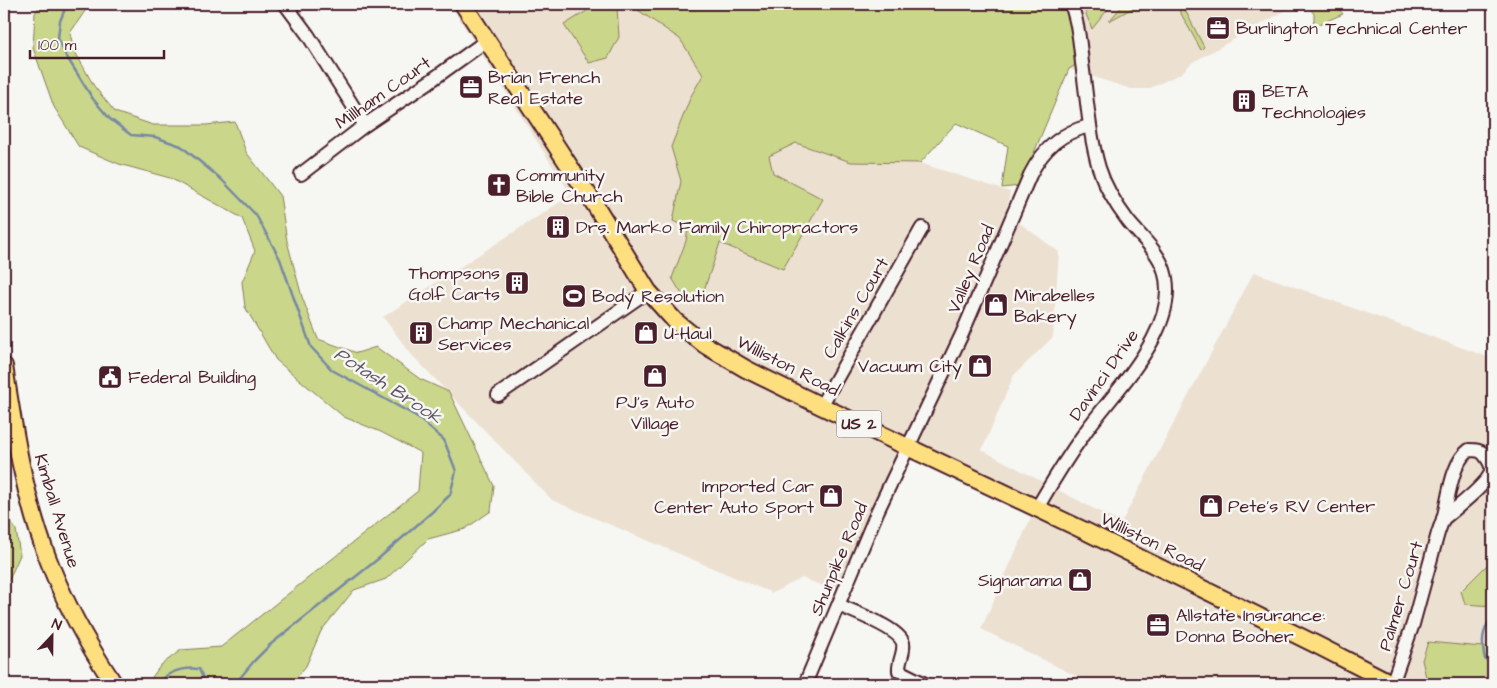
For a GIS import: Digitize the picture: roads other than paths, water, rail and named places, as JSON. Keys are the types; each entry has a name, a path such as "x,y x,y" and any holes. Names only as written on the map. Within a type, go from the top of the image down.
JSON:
{"main road":[{"name":"Williston Road","path":"462,4 597,208 648,291 675,321 705,345 821,406 1037,508 1317,645 1392,684"},
{"name":"Kimball Avenue","path":"4,366 24,478 36,524 48,559 78,625 114,684"}],"street":[{"path":"285,4 308,35 366,124"},
{"name":"Davinci Drive","path":"1037,508 1077,444 1144,353 1162,319 1167,299 1166,279 1160,261 1120,209 1105,182 1096,157 1090,126 1079,34 1070,4"},
{"name":"Millham Court","path":"301,174 366,124 486,41"},
{"name":"Valley Road","path":"908,448 962,334 1036,164 1050,145 1060,138 1090,126"},
{"name":"Calkins Court","path":"821,406 922,228"},
{"path":"498,395 648,291"},
{"name":"Shunpike Road","path":"805,684 878,510 908,448"},
{"name":"Palmer Court","path":"1392,684 1413,624 1438,533 1444,519 1456,466 1462,456 1469,450 1477,450 1484,453 1490,461 1491,471 1487,480 1444,519"},
{"path":"839,605 898,635 903,645 898,666 899,670 925,684"}],"waterway":[{"name":"Potash Brook","path":"67,4 60,21 58,38 65,54 93,99 110,119 131,135 155,137 181,146 221,179 256,215 280,259 311,347 332,370 416,416 444,440 456,471 450,495 378,559 271,644 235,684"},
{"path":"1493,616 1485,631 1483,642 1485,659 1493,665"},
{"name":"Potash Brook","path":"156,684 171,673 199,669 203,678 197,684"}],"place":[{"name":"Burlington Technical Center","path":"1218,28"},
{"name":"Brian French Real Estate","path":"471,87"},
{"name":"BETA Technologies","path":"1244,101"},
{"name":"Community Bible Church","path":"499,185"},
{"name":"Drs. Marko Family Chiropractors","path":"558,227"},
{"name":"Thompsons Golf Carts","path":"517,283"},
{"name":"Body Resolution","path":"574,296"},
{"name":"Mirabelles Bakery","path":"996,305"},
{"name":"Champ Mechanical Services","path":"421,333"},
{"name":"U-Haul","path":"646,333"},
{"name":"Vacuum City","path":"980,366"},
{"name":"PJ's Auto Village","path":"655,376"},
{"name":"Federal Building","path":"110,377"},
{"name":"Imported Car Center Auto Sport","path":"831,496"},
{"name":"Pete's RV Center","path":"1211,506"},
{"name":"Signarama","path":"1080,580"},
{"name":"Allstate Insurance: Donna Booher","path":"1158,625"}]}
